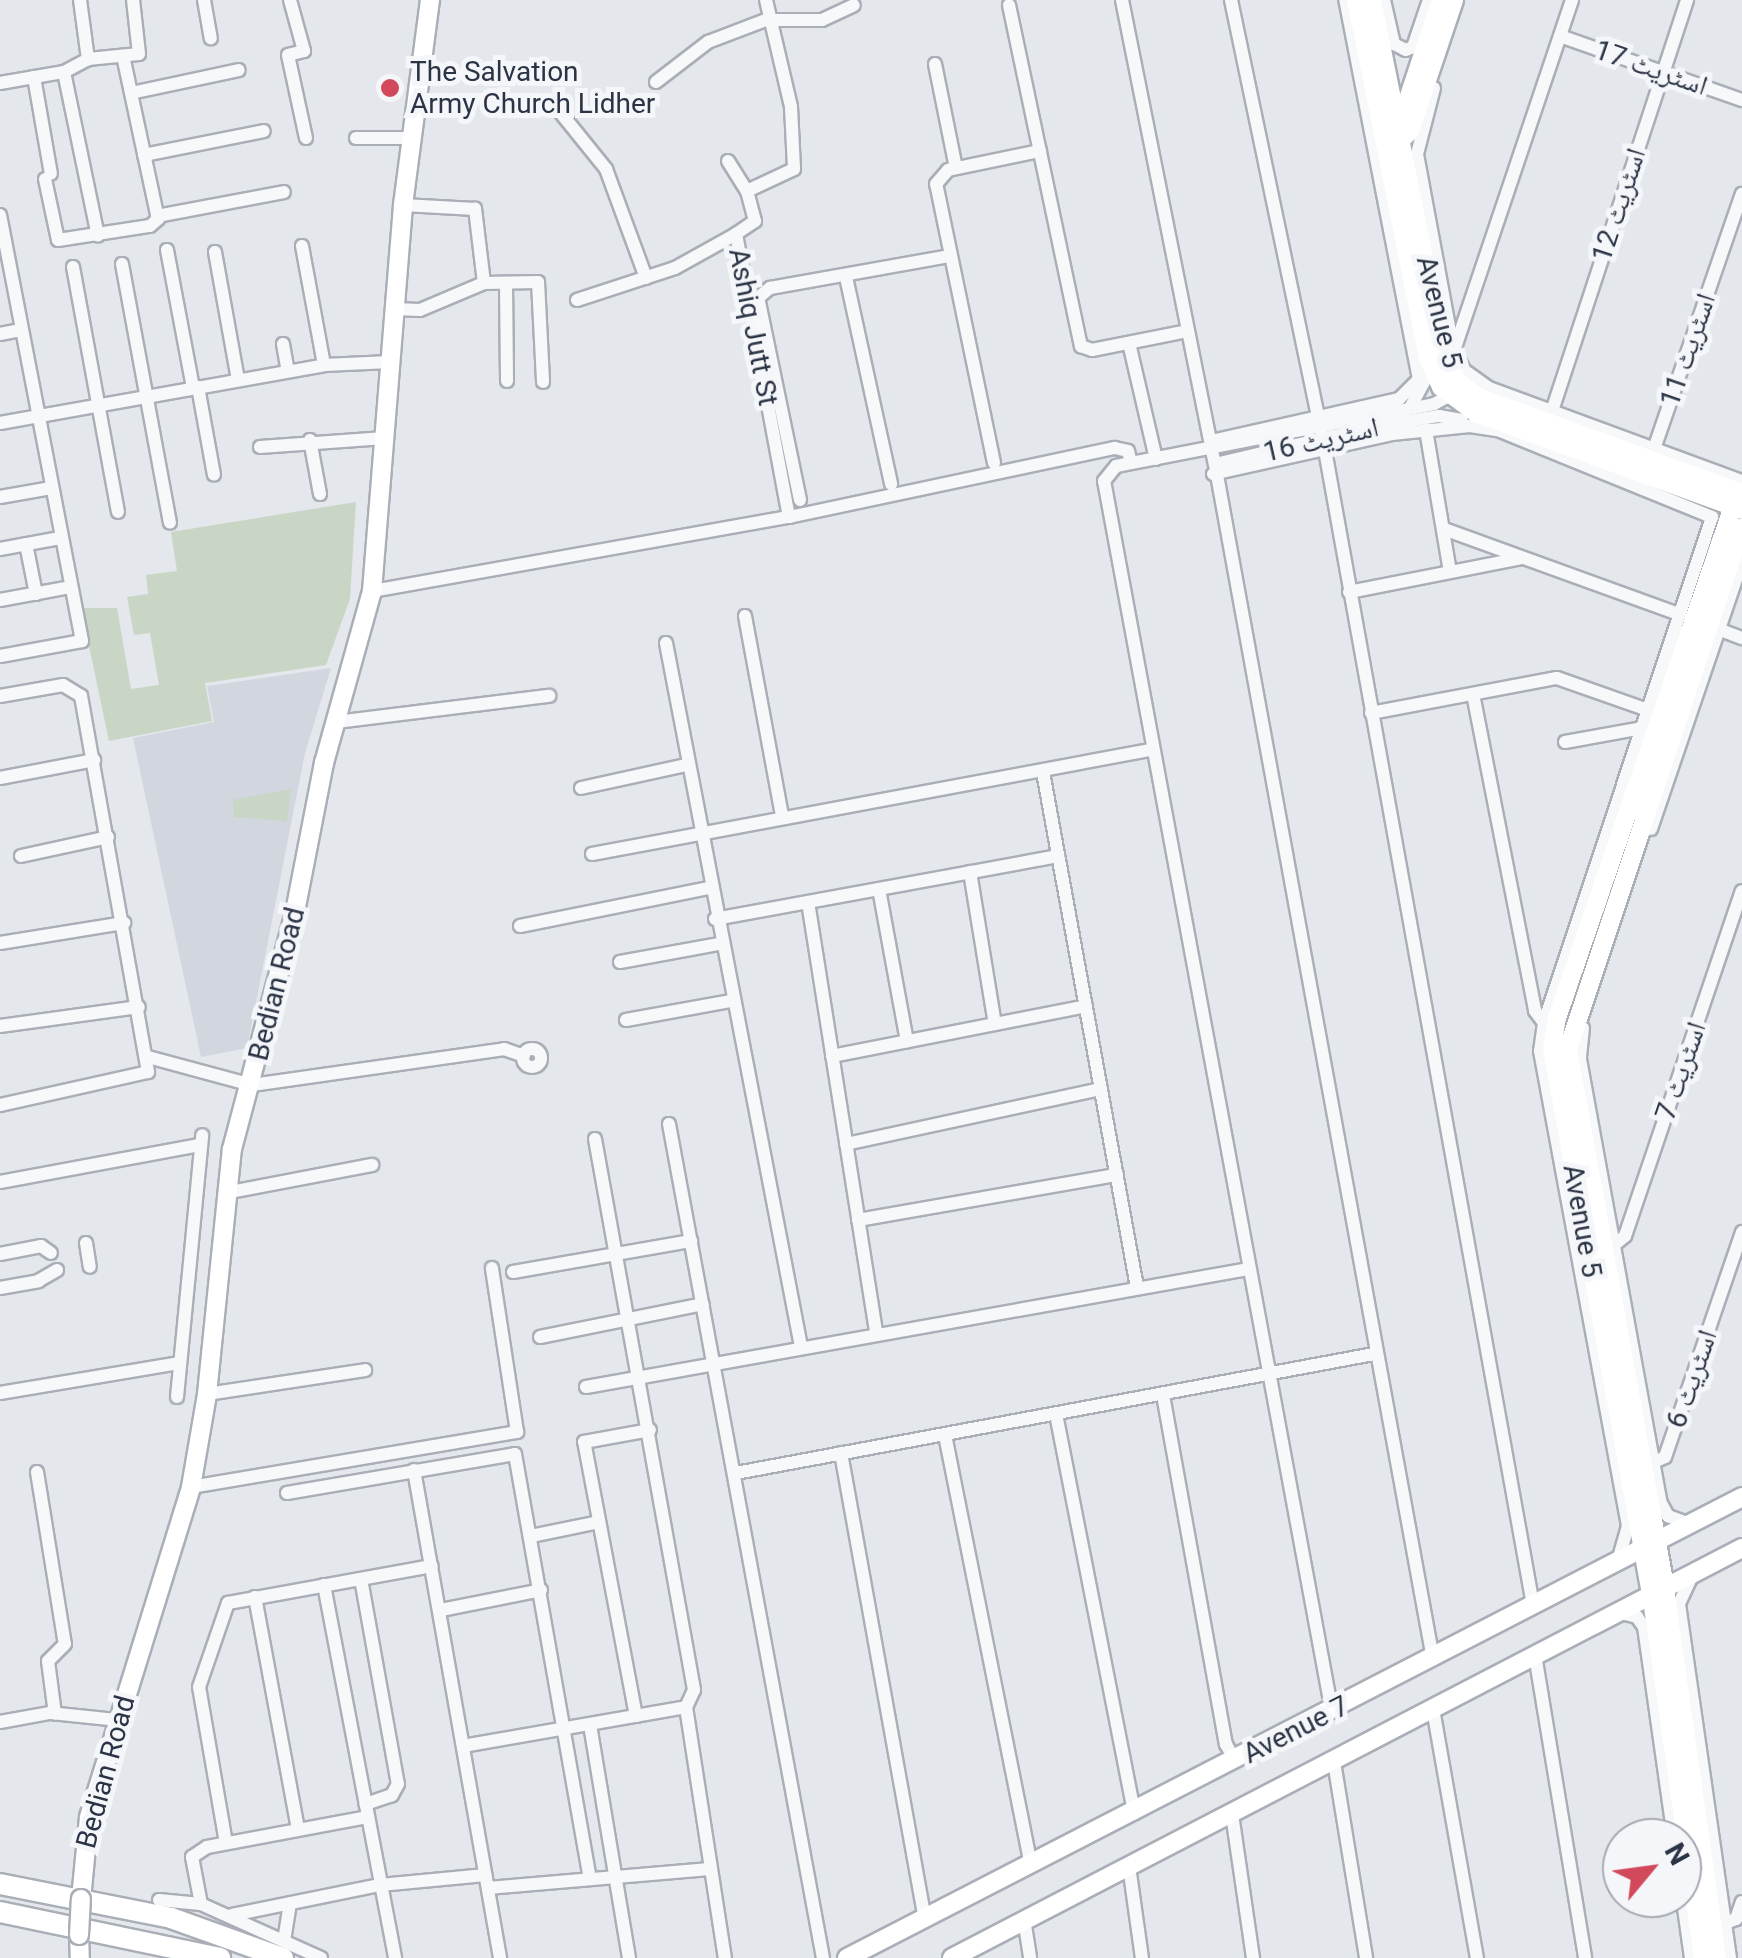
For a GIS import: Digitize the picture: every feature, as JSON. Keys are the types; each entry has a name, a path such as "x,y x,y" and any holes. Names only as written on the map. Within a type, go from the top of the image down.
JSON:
{"main road":[{"name":"Bedian Road","path":"79,1944 89,1817 191,1486 208,1394 225,1192 336,722 372,591 403,205 430,0"},
{"name":"Avenue 5","path":"1356,0 1395,143 1431,368 1489,418 1740,497"},
{"name":"Avenue 5","path":"1372,0 1390,122"},
{"path":"1390,122 1442,0"},
{"path":"1395,143 1454,0"},
{"name":"Avenue 5","path":"1416,256 1460,396"},
{"name":"Avenue 5","path":"1460,396 1740,497"},
{"name":"Avenue 5","path":"1717,1958 1642,1500 1553,1038 1740,497"},
{"name":"Avenue 5","path":"1642,1500 1568,1044 1740,536"},
{"name":"Avenue 7","path":"848,1958 1332,1712 1742,1497"},
{"name":"Avenue 5","path":"1650,1545 1661,1562 1658,1590"},
{"path":"952,1958 1742,1548"},
{"path":"1661,1562 1693,1573"},
{"name":"Avenue 5","path":"1664,1632 1703,1958"},
{"path":"0,1884 171,1918 284,1950"},
{"path":"0,1894 177,1928 254,1958"},
{"path":"0,1912 220,1958"},
{"path":"0,1922 79,1944 164,1958"}],"street":[{"path":"80,0 88,59"},
{"path":"0,83 64,72 88,59 142,50 132,0"},
{"path":"204,0 211,38"},
{"path":"290,0 304,51 288,55 306,138"},
{"path":"728,161 747,191 794,169 791,108 766,0"},
{"path":"1122,0 1213,458 1432,1659"},
{"path":"1231,0 1322,433 1532,1606"},
{"path":"1332,1712 1150,750 1105,488 1110,469 1131,463 1213,458 1322,433 1399,400 1419,380 1344,0"},
{"path":"1384,0 1394,44 1406,50 1413,46 1429,0"},
{"path":"1463,0 1417,140 1452,342 1464,370 1480,383 1654,449 1740,497"},
{"path":"1452,342 1460,339 1572,0"},
{"name":"اسٹریٹ 12","path":"1552,411 1687,0"},
{"path":"656,82 708,42 772,19 822,20 854,5"},
{"path":"1009,5 1081,346 1092,350 1188,331"},
{"name":"اسٹریٹ 17","path":"1560,36 1742,100"},
{"path":"123,56 157,216"},
{"path":"935,64 956,168"},
{"path":"131,94 240,70"},
{"path":"64,72 98,236"},
{"path":"34,77 58,240 150,226 157,216 284,192"},
{"path":"525,106 556,107 606,169 646,278"},
{"path":"144,155 264,132"},
{"path":"356,138 414,138"},
{"path":"994,462 936,184 956,168 1040,151"},
{"name":"Ashiq Jutt St","path":"747,191 755,221 736,234 789,517"},
{"name":"اسٹریٹ 11","path":"1654,449 1742,194"},
{"path":"403,205 474,209 484,283"},
{"path":"0,214 3,247 82,641 0,656"},
{"path":"577,300 646,278 736,234"},
{"path":"302,246 324,366"},
{"path":"167,250 214,475"},
{"path":"215,252 238,380"},
{"path":"800,500 758,298 770,288 950,256"},
{"path":"122,264 170,523"},
{"path":"73,266 118,512"},
{"path":"846,277 890,484"},
{"path":"394,309 420,310 484,283 538,282 544,382"},
{"path":"506,283 507,381"},
{"path":"0,334 22,330"},
{"path":"1129,343 1156,459"},
{"path":"282,344 288,371"},
{"path":"0,423 288,371 390,362"},
{"name":"اسٹریٹ 16","path":"1410,408 1431,368"},
{"path":"1431,421 1460,396"},
{"name":"اسٹریٹ 16","path":"1213,458 1460,396"},
{"name":"Avenue 5","path":"1431,421 1489,418"},
{"path":"1431,421 1450,572"},
{"path":"1431,421 1500,431 1703,508 1714,525 1544,1023 1540,1052 1642,1500 1690,1524"},
{"name":"اسٹریٹ 16","path":"1322,433 1431,421"},
{"path":"260,447 310,440 385,438"},
{"path":"310,440 320,494"},
{"path":"372,591 789,517 1115,448 1128,451 1131,463"},
{"path":"0,497 51,488"},
{"path":"1444,529 1681,615"},
{"path":"0,549 60,538"},
{"path":"26,544 36,594"},
{"path":"1349,592 1525,557"},
{"path":"1618,1561 1654,1462 1580,1036 1742,562"},
{"path":"0,600 70,587"},
{"path":"744,616 782,816"},
{"path":"1718,630 1742,638"},
{"path":"666,643 719,944 801,1347"},
{"path":"1372,714 1557,678 1648,710"},
{"path":"0,696 75,688 94,760 148,1057 148,1072 0,1105"},
{"path":"1473,694 1535,1011 1544,1023"},
{"path":"336,722 549,696"},
{"path":"1565,742 1642,728"},
{"path":"592,854 1150,750"},
{"path":"0,778 94,760"},
{"path":"581,788 686,765"},
{"path":"1044,772 1137,1287"},
{"path":"21,856 108,837"},
{"path":"715,918 1058,856"},
{"path":"970,872 995,1024"},
{"path":"520,926 709,888"},
{"path":"880,889 907,1042"},
{"name":"اسٹریٹ 7","path":"1614,1245 1626,1236 1742,892"},
{"path":"808,902 876,1333"},
{"path":"0,943 124,922"},
{"path":"620,962 719,944"},
{"path":"626,1020 730,1001"},
{"path":"0,1026 138,1006"},
{"path":"832,1056 1086,1006"},
{"path":"148,1057 252,1085 504,1049 524,1056"},
{"path":"846,1144 1101,1089"},
{"path":"669,1124 823,1958"},
{"path":"595,1139 641,1377 694,1690 686,1706 708,1869 725,1958"},
{"path":"0,1182 201,1140 176,1398"},
{"path":"225,1192 372,1165"},
{"path":"858,1220 1117,1175"},
{"name":"اسٹریٹ 6","path":"1654,1462 1665,1457 1742,1232"},
{"path":"513,1272 691,1241"},
{"path":"86,1243 90,1267"},
{"path":"0,1254 41,1246 51,1253"},
{"path":"191,1486 513,1435 519,1426 492,1268"},
{"path":"586,1387 1248,1269"},
{"path":"0,1288 38,1281 56,1270"},
{"path":"540,1337 703,1304"},
{"path":"736,1473 1374,1354"},
{"path":"0,1393 179,1363"},
{"path":"208,1394 365,1370"},
{"path":"1162,1396 1226,1744 1235,1761"},
{"path":"1056,1414 1134,1813"},
{"path":"636,1716 586,1439 650,1430"},
{"path":"945,1435 1031,1865"},
{"path":"841,1453 925,1918"},
{"path":"287,1493 515,1454 567,1728 590,1878"},
{"path":"414,1470 442,1610 500,1958"},
{"path":"37,1472 65,1644 48,1661 55,1714"},
{"path":"531,1536 598,1522"},
{"path":"226,1843 199,1688 228,1603 432,1566"},
{"path":"1673,1818 1664,1632 1693,1573"},
{"path":"202,1904 192,1858 226,1843 367,1810 392,1795 398,1784 361,1579"},
{"path":"324,1586 396,1958"},
{"path":"442,1610 541,1590"},
{"path":"254,1597 298,1829"},
{"path":"1614,1612 1637,1617 1664,1632 1730,1958"},
{"path":"1535,1655 1585,1958"},
{"path":"463,1746 686,1706"},
{"path":"1433,1709 1478,1958"},
{"path":"0,1722 55,1714 118,1720"},
{"path":"590,1725 629,1958"},
{"path":"1334,1762 1366,1958"},
{"path":"1232,1814 1252,1958"},
{"path":"1128,1866 1142,1958"},
{"path":"231,1915 380,1885 590,1878 708,1869"},
{"path":"159,1900 202,1904 231,1915 284,1950 321,1958"},
{"path":"1725,1923 1736,1919 1742,1902"},
{"path":"284,1950 290,1903"},
{"path":"1685,1918 1691,1958"},
{"path":"1024,1919 1030,1958"}],"shaded area":[{"path":"331,668 305,753 247,1048 201,1057 133,738 214,722 207,686"}],"green space":[{"path":"356,502 350,599 326,665 205,683 212,721 109,741 81,608 117,608 131,689 159,685 150,633 134,635 127,597 148,594 146,575 177,571 171,532"},
{"path":"291,789 287,821 234,817 233,800"}],"place":[{"name":"The Salvation Army Church Lidher","path":"390,88"}]}
